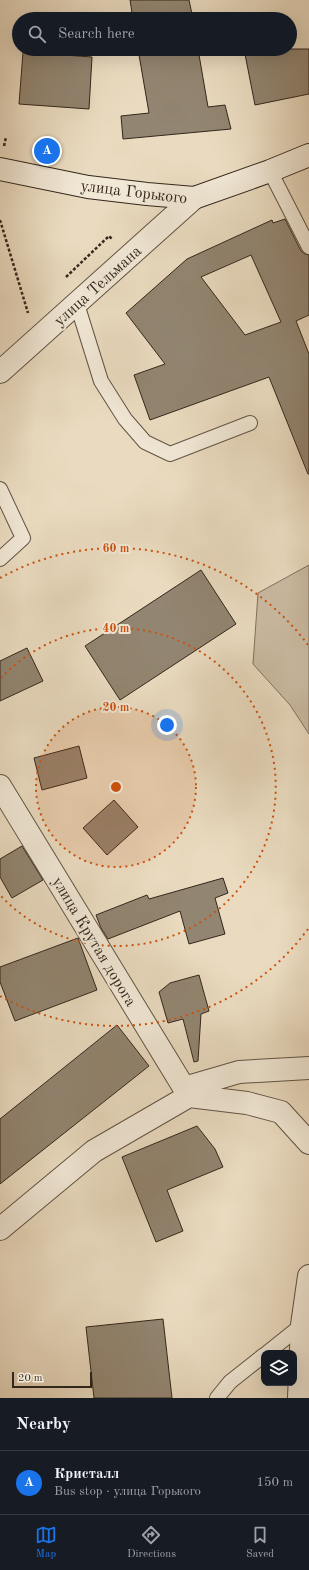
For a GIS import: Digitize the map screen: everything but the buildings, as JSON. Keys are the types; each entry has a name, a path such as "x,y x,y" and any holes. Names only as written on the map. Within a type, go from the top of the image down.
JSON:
{"street":[{"name":"улица Горького","path":"0,169 88,187 194,198 270,171 309,155"},
{"name":"улица Тельмана","path":"0,372 194,198"},
{"name":"улица Крутая дорога","path":"0,786 187,1092"},
{"path":"0,1229 94,1151 187,1092 239,1072 309,1068"},
{"path":"187,1092 247,1103 281,1112 309,1143"},
{"path":"299,1398 302,1325 309,1276"}],"lane":[{"path":"270,171 309,247"},
{"path":"77,304 101,381 125,419 145,442 170,454 250,423"},
{"path":"0,488 23,538 0,559"},
{"path":"271,1350 302,1325"},
{"path":"217,1398 230,1382 261,1357"}],"path":[{"path":"0,220 28,313"}],"shaded area":[{"path":"309,565 309,734 290,705 253,664 258,593"}],"place":[{"name":"Кристалл","path":"47,151"}]}
